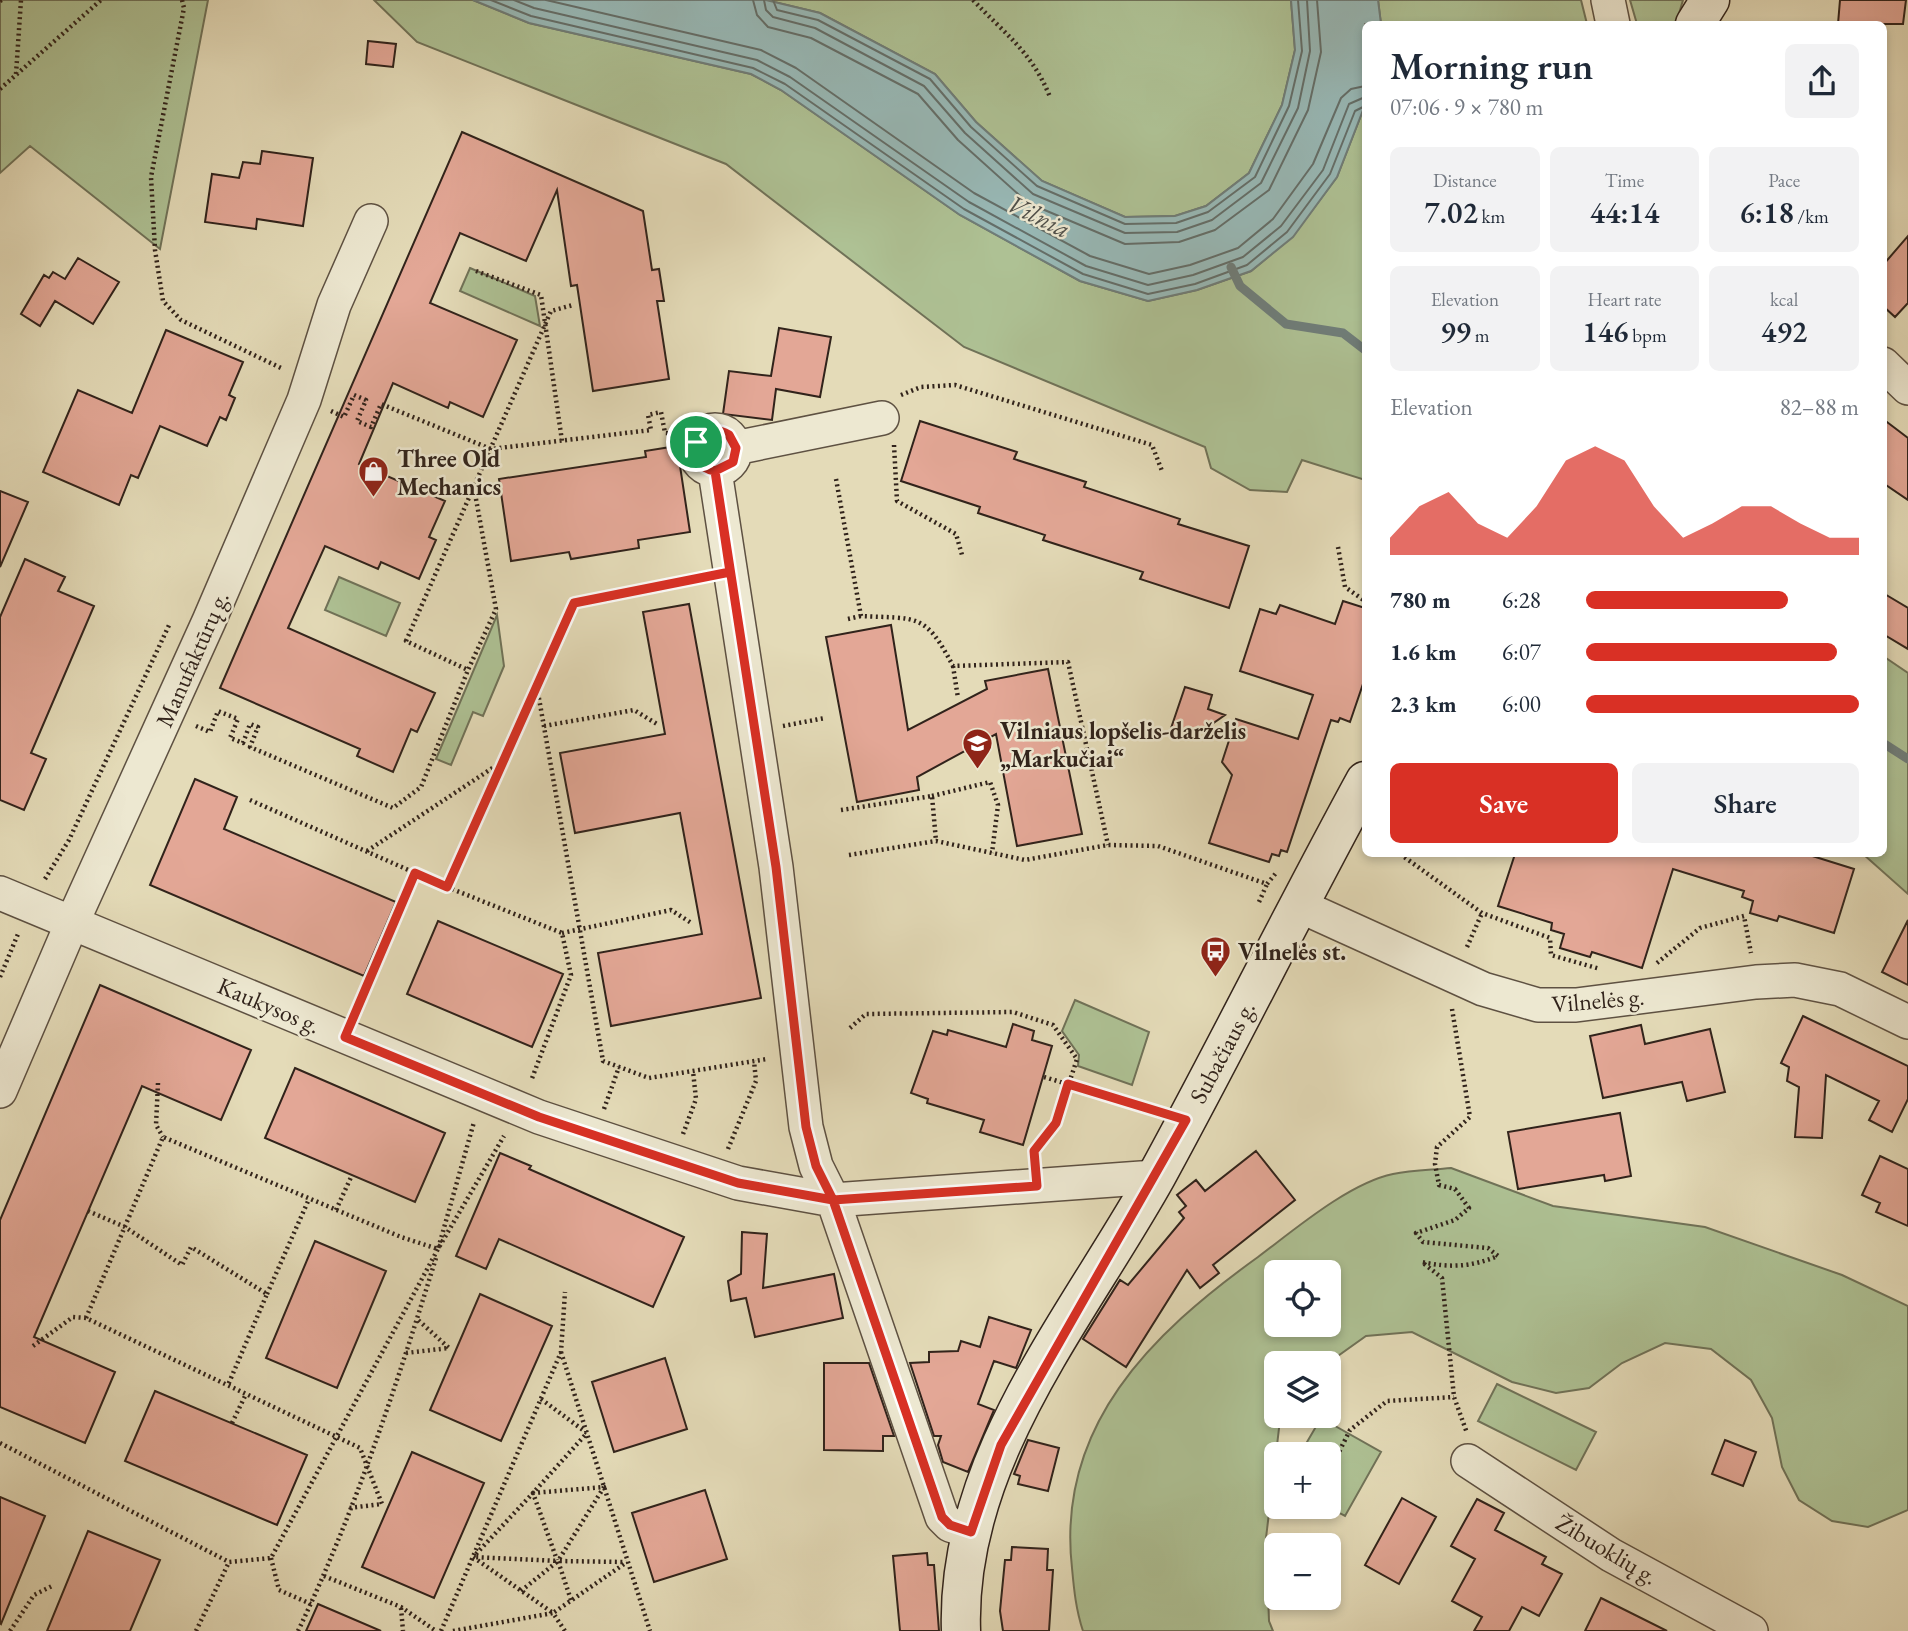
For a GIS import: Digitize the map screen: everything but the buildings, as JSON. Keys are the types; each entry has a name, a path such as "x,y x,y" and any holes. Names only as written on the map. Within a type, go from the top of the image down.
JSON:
{"street":[{"path":"1608,0 1612,21"},
{"path":"1697,21 1710,0"},
{"name":"Manufaktūrų g.","path":"0,1091 304,400 334,305 371,221"},
{"path":"1887,368 1908,388"},
{"path":"696,442 696,458 700,465 883,418"},
{"path":"725,459 730,572 776,867 806,1127 816,1166 833,1200 942,1517 950,1525 971,1532"},
{"name":"Subačiaus g.","path":"961,1631 960,1602 971,1532 1001,1445 1155,1177 1362,787"},
{"name":"Vilnelės g.","path":"1306,891 1455,976 1483,989 1538,1005 1576,1005 1639,988 1795,980 1840,989 1908,1022"},
{"name":"Kaukysos g.","path":"0,893 482,1094 717,1177 780,1192 833,1200 1155,1177"},
{"name":"Žibuoklių g.","path":"1468,1461 1611,1555 1751,1631"}],"path":[{"path":"16,74 21,0"},
{"path":"0,89 101,0"},
{"path":"182,0 184,8 151,177 155,250 163,301 181,320 282,367 276,380"},
{"path":"973,0 1021,47 1039,70 1050,97"},
{"path":"475,271 541,295 562,441"},
{"path":"468,670 406,641 551,312 573,305"},
{"path":"962,555 956,534 897,501 893,429 883,418 900,396 920,387 956,385 1152,445 1162,471"},
{"path":"304,400 344,417 354,395 366,400 358,421 371,427 381,404 491,449 651,430 648,415 660,412 665,433 682,434 696,442"},
{"path":"836,479 861,616"},
{"path":"168,713 210,732 218,711 238,719 230,738 243,743 250,724 258,727 250,747 393,808 421,787 468,670 496,609 474,488"},
{"path":"1338,547 1345,587 1362,599"},
{"path":"447,887 574,603 730,572"},
{"path":"848,619 861,616 918,619 938,636 953,666 958,698"},
{"path":"0,977 30,906 69,840 172,619"},
{"path":"953,666 1068,662 1108,845"},
{"path":"537,687 603,1061 649,1078 799,1054"},
{"path":"544,726 634,710 657,724"},
{"path":"755,731 825,718"},
{"path":"366,851 504,761"},
{"path":"841,810 932,796 990,782 998,805 992,853"},
{"path":"932,796 936,841"},
{"path":"250,800 447,887 562,933 671,910 693,924"},
{"path":"849,855 936,841 1025,860 1108,845 1158,846 1267,884 1281,869 1289,867 1306,891"},
{"path":"1404,857 1482,913 1550,938 1551,955 1639,988 1700,928 1744,916 1756,982"},
{"path":"345,1037 415,873"},
{"path":"1468,1461 1466,1430 1454,1397 1442,1278 1422,1262 1448,1267 1474,1265 1498,1256 1488,1248 1423,1242 1416,1233 1455,1220 1469,1208 1455,1189 1439,1185 1434,1164 1437,1147 1470,1117 1452,1011 1455,976 1482,913"},
{"path":"311,1604 279,1590 271,1558 438,1249 520,1109 571,975 562,933"},
{"path":"850,1028 866,1014 1013,1012 1053,1025 1077,1059 1056,1123 1034,1151 1037,1186"},
{"path":"717,1177 756,1081 754,1061"},
{"path":"594,1135 619,1067"},
{"path":"672,1162 696,1099 693,1071"},
{"path":"1044,1077 1186,1120"},
{"path":"158,1083 156,1125 163,1137 336,1210 438,1249"},
{"path":"298,1631 324,1576 406,1353 482,1094"},
{"path":"86,1318 163,1137"},
{"path":"336,1210 352,1175"},
{"path":"228,1385 309,1199"},
{"path":"88,1211 125,1227 182,1265 191,1247 267,1294"},
{"path":"324,1576 401,1607 438,1631 473,1557 561,1352 565,1293"},
{"path":"33,1346 73,1317 86,1318 360,1448 382,1504 349,1508"},
{"path":"406,1353 449,1348 417,1319"},
{"path":"561,1352 650,1631"},
{"path":"232,1423 246,1394"},
{"path":"1341,1448 1350,1430 1387,1401 1454,1397"},
{"path":"541,1399 587,1433"},
{"path":"473,1557 587,1433"},
{"path":"0,1443 229,1562 271,1558"},
{"path":"533,1493 604,1488"},
{"path":"521,1591 558,1561 604,1488"},
{"path":"533,1493 571,1600"},
{"path":"473,1557 627,1562"},
{"path":"473,1557 553,1613 565,1631"},
{"path":"196,1631 229,1562"},
{"path":"453,1631 553,1613 627,1562"},
{"path":"10,1631 34,1595 52,1586"},
{"path":"401,1607 403,1631"}],"green space":[{"path":"0,0 208,0 160,249 30,146 0,173"},
{"path":"374,0 473,0 529,23 751,74 781,90 960,215 1080,281 1148,301 1197,290 1251,271 1292,237 1337,177 1362,113 1362,479 1302,460 1287,492 1250,490 1211,468 1205,447 964,347 726,164 417,42"},
{"path":"766,0 1291,0 1295,50 1282,105 1249,173 1206,206 1175,216 1125,217 1042,181 976,122 935,74 820,13"},
{"path":"1378,0 1581,0 1586,21 1381,21"},
{"path":"1630,0 1683,0 1677,21 1636,21"},
{"path":"470,268 535,296 540,326 460,291"},
{"path":"339,577 400,603 386,636 325,610"},
{"path":"497,615 504,666 483,716 473,712 451,765 436,759"},
{"path":"1887,659 1908,673 1908,894 1866,857 1887,857"},
{"path":"1075,1000 1149,1032 1132,1085 1078,1066 1079,1055 1062,1031"},
{"path":"1451,1168 1553,1206 1705,1227 1842,1275 1908,1306 1908,1510 1868,1527 1832,1521 1799,1500 1782,1467 1772,1418 1751,1380 1711,1349 1665,1343 1622,1363 1589,1388 1556,1393 1512,1382 1412,1332 1366,1336 1341,1354 1341,1351 1264,1351 1264,1428 1279,1428 1277,1442 1264,1442 1264,1519 1268,1519 1267,1533 1264,1533 1264,1610 1269,1610 1273,1631 1083,1631 1072,1568 1071,1517 1079,1470 1096,1427 1119,1388 1148,1352 1182,1318 1305,1221 1358,1187 1400,1173"},
{"path":"1497,1384 1596,1432 1576,1470 1478,1421"},
{"path":"1315,1428 1339,1428 1381,1452 1345,1516 1341,1514 1341,1442 1307,1442"}],"water":[{"name":"Vilnia","path":"473,0 766,0 820,13 935,74 976,122 1042,181 1125,217 1175,216 1206,206 1249,173 1282,105 1295,50 1291,0 1378,0 1381,21 1362,21 1362,113 1337,177 1293,237 1251,271 1197,290 1148,301 1080,281 960,215 781,90 751,74 529,23"}],"waterway":[{"path":"1231,267 1240,286 1286,324 1343,333 1362,348"},
{"path":"1887,746 1908,759"}],"place":[{"name":"Three Old Mechanics","path":"374,499"},
{"name":"Vilniaus lopšelis-darželis „Markučiai“","path":"977,771"},
{"name":"Vilnelės st.","path":"1215,978"}],"route":[{"path":"696,442 696,458 700,465 715,471 730,572 574,603 447,887 415,873 345,1037 539,1117 693,1169 738,1183 833,1200 1037,1186 1034,1151 1056,1123 1068,1084 1186,1120 1001,1445 971,1532 950,1525 942,1517 833,1200 816,1166 806,1127 776,867 715,471 722,470 733,462 736,448 729,435 722,431 707,431 696,442"}]}
